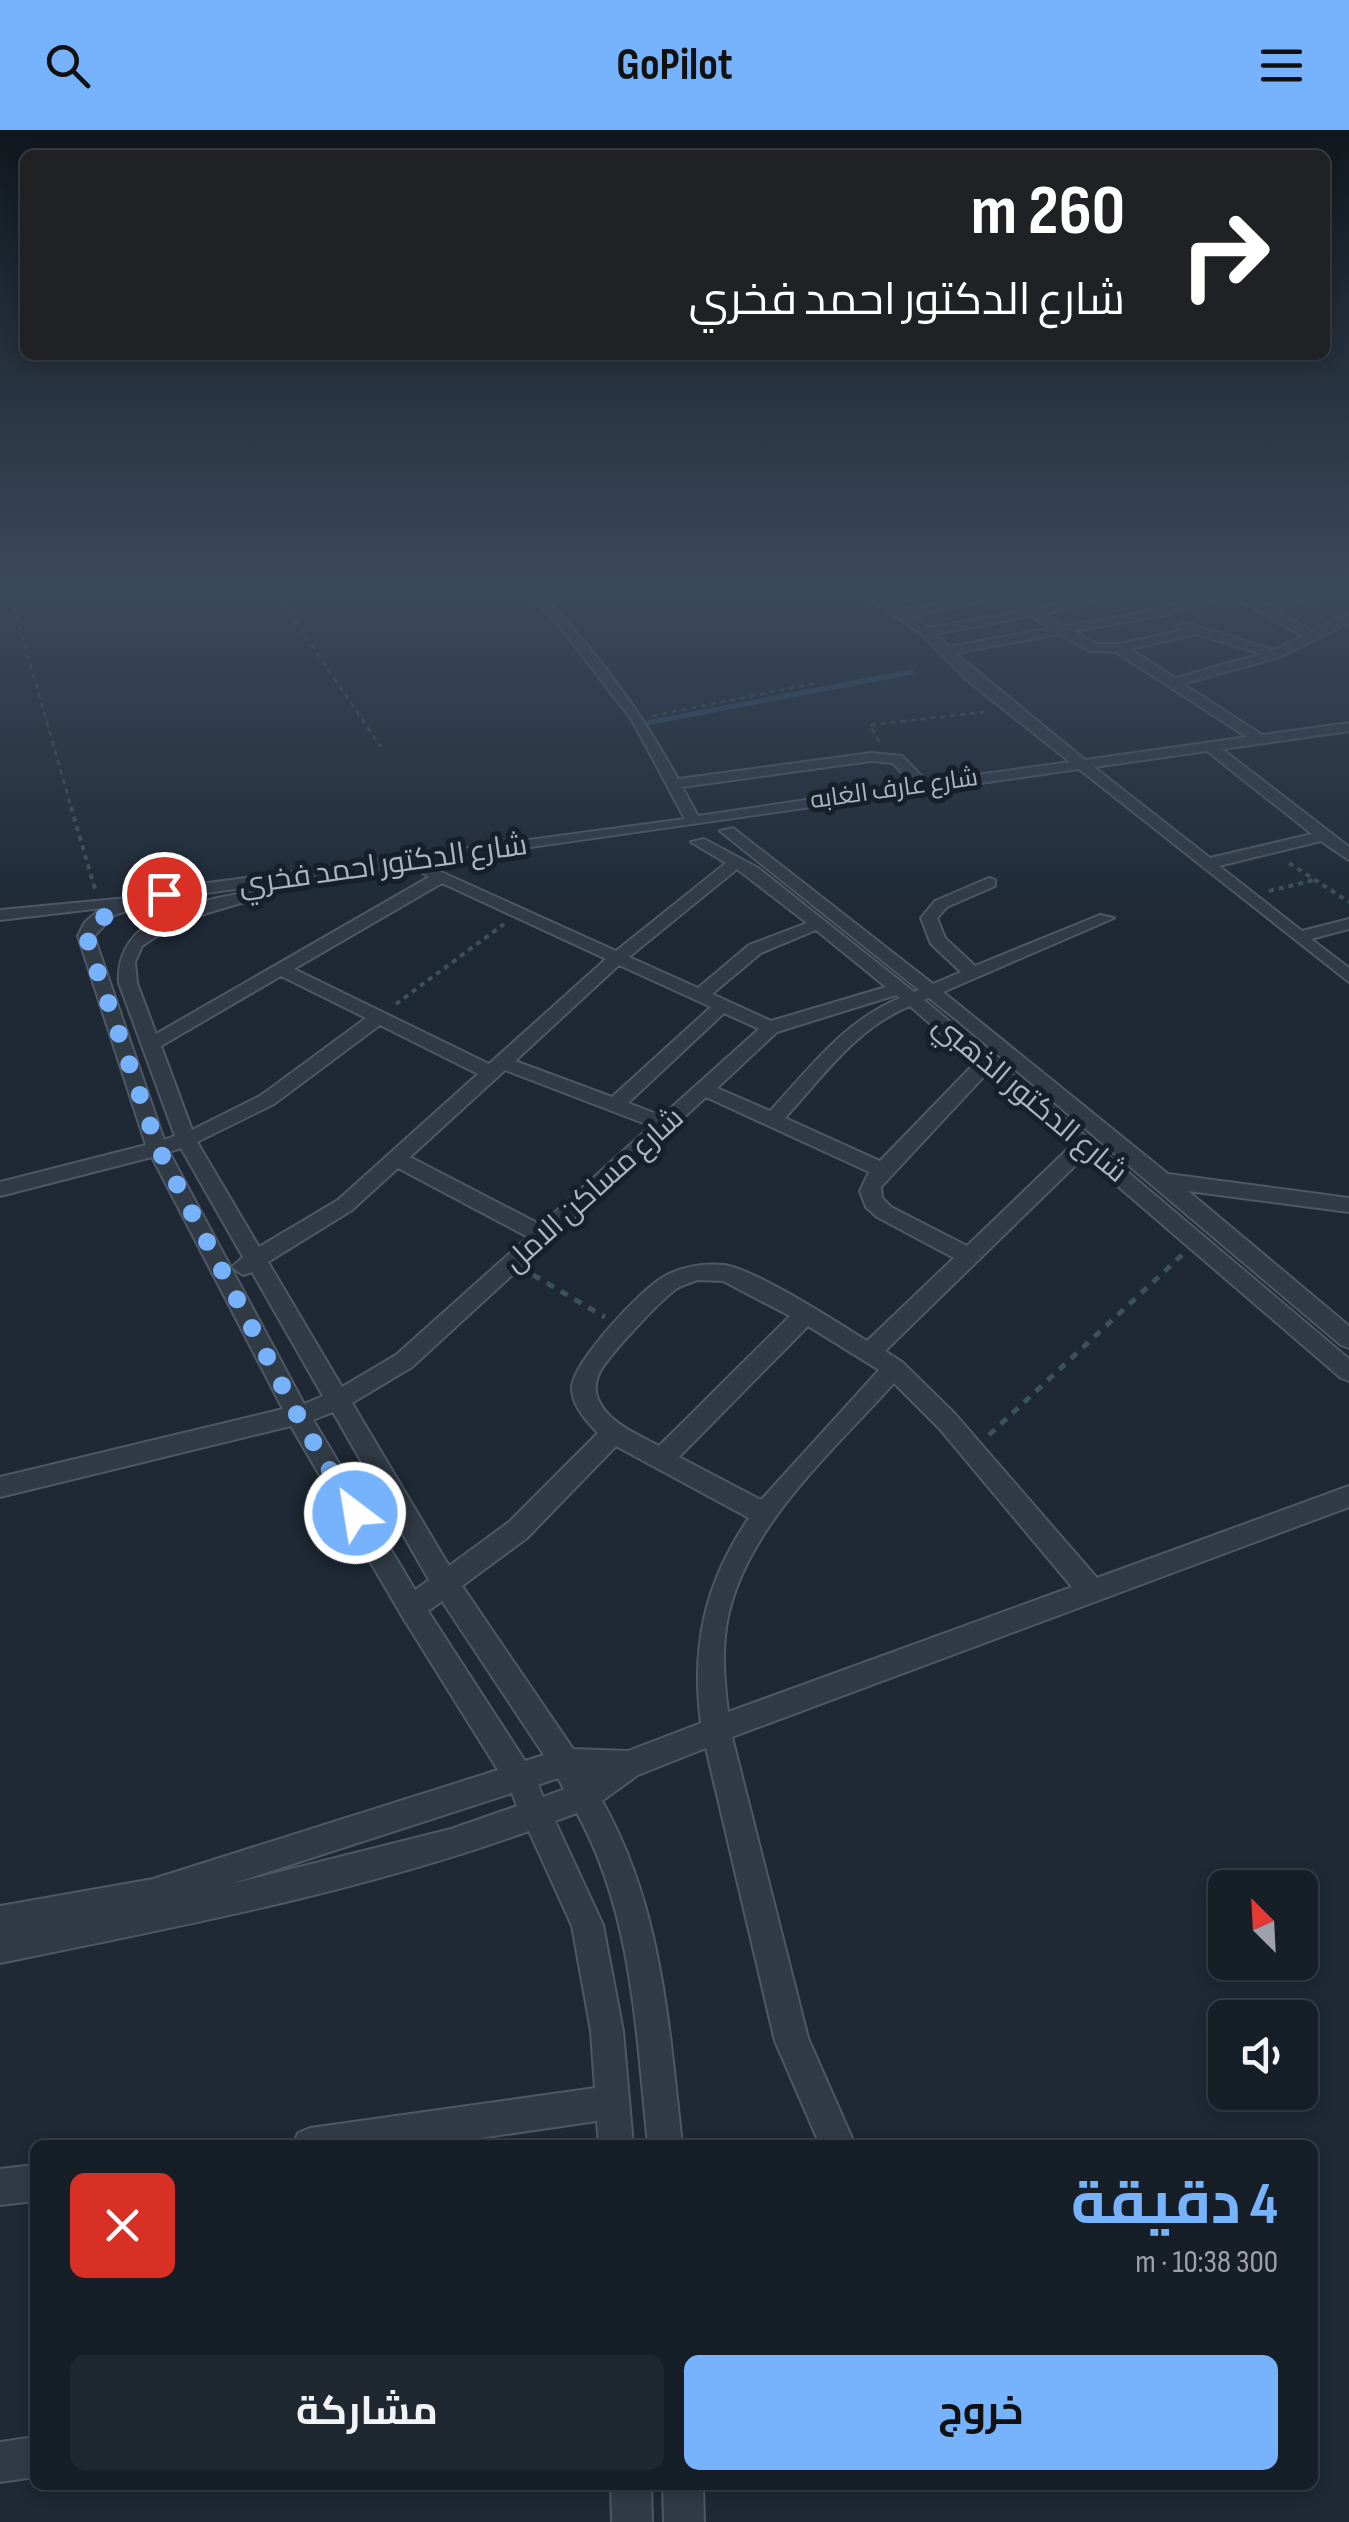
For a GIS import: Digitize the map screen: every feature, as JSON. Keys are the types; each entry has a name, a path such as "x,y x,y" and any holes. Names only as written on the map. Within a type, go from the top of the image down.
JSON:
{"street":[{"path":"622,699 674,784 693,828 728,829"},
{"path":"1001,699 1349,977"},
{"path":"1196,699 1262,740"},
{"name":"شارع عارف الغابه","path":"693,828 922,785 1044,768 1085,767 1349,727"},
{"path":"1212,748 1349,854"},
{"path":"674,784 827,761 888,757 900,762 922,785"},
{"name":"شارع عارف الغابه","path":"693,828 722,839 728,829 1052,778 1085,767"},
{"name":"شارع الدكتور الذهبي","path":"693,828 988,1061 1349,1372"},
{"name":"شارع الدكتور احمد فخري","path":"134,944 168,920 245,898 434,874 693,828"},
{"name":"شارع الدكتور احمد فخري","path":"88,944 89,928 96,920 132,902 164,894 693,828"},
{"name":"شارع الدكتور الذهبي","path":"728,829 1166,1181 1349,1339"},
{"path":"1206,864 1321,836"},
{"path":"226,1276 314,1227 398,1160 618,958 738,861"},
{"path":"151,1044 434,874 771,1028"},
{"path":"974,975 937,940 929,918 941,904 988,883"},
{"path":"0,915 99,902 132,902 154,908 168,920"},
{"path":"773,1120 864,1022 906,994 934,991 1106,918"},
{"path":"700,995 755,949 818,924"},
{"path":"1298,936 1349,924"},
{"path":"616,2140 607,2031 587,1924 520,1779 411,1608 299,1418 158,1148 88,944 134,944 124,970 186,1140 446,1585 564,1762 612,1847 645,1961 664,2140"},
{"path":"280,970 378,1018 497,1068 668,1125"},
{"name":"شارع مساكن الامل","path":"0,1487 267,1422 299,1418 338,1400 404,1360 771,1028 802,1015 906,994"},
{"path":"616,1105 722,1006"},
{"path":"0,1189 186,1140 266,1100 378,1018"},
{"path":"969,1256 873,1203 869,1192 884,1170 988,1061"},
{"path":"706,1090 884,1170"},
{"path":"836,2140 792,2041 716,1730 710,1668 716,1611 744,1543 882,1359 969,1256 1084,1145"},
{"path":"398,1160 544,1236"},
{"path":"1166,1181 1349,1204"},
{"path":"766,1514 613,1433 593,1415 585,1381 589,1364 668,1284 695,1272 727,1273 882,1359 972,1451 1093,1592"},
{"path":"661,1458 806,1314"},
{"path":"411,1608 446,1585 549,1502 613,1433"},
{"path":"0,1922 80,1921 350,1871 452,1844 583,1796 628,1764 1349,1496"},
{"path":"0,1947 564,1762 628,1764"},
{"path":"345,2140 614,2102"},
{"path":"0,2187 30,2183"},
{"path":"0,2462 30,2459"},
{"path":"631,2490 632,2522"},
{"path":"682,2490 684,2522"}],"path":[{"path":"40,699 99,902"},
{"path":"349,699 382,747"},
{"path":"638,720 744,699"},
{"path":"888,757 870,725 1012,708"},
{"path":"1248,896 1314,880 1349,902"},
{"path":"378,1018 519,913"},
{"path":"972,1451 1196,1242"},
{"path":"512,1264 625,1328"}],"waterway":[{"path":"636,725 773,699"}],"route":[{"path":"164,894 106,913 89,928 88,944 158,1148 299,1418 355,1513"}]}
